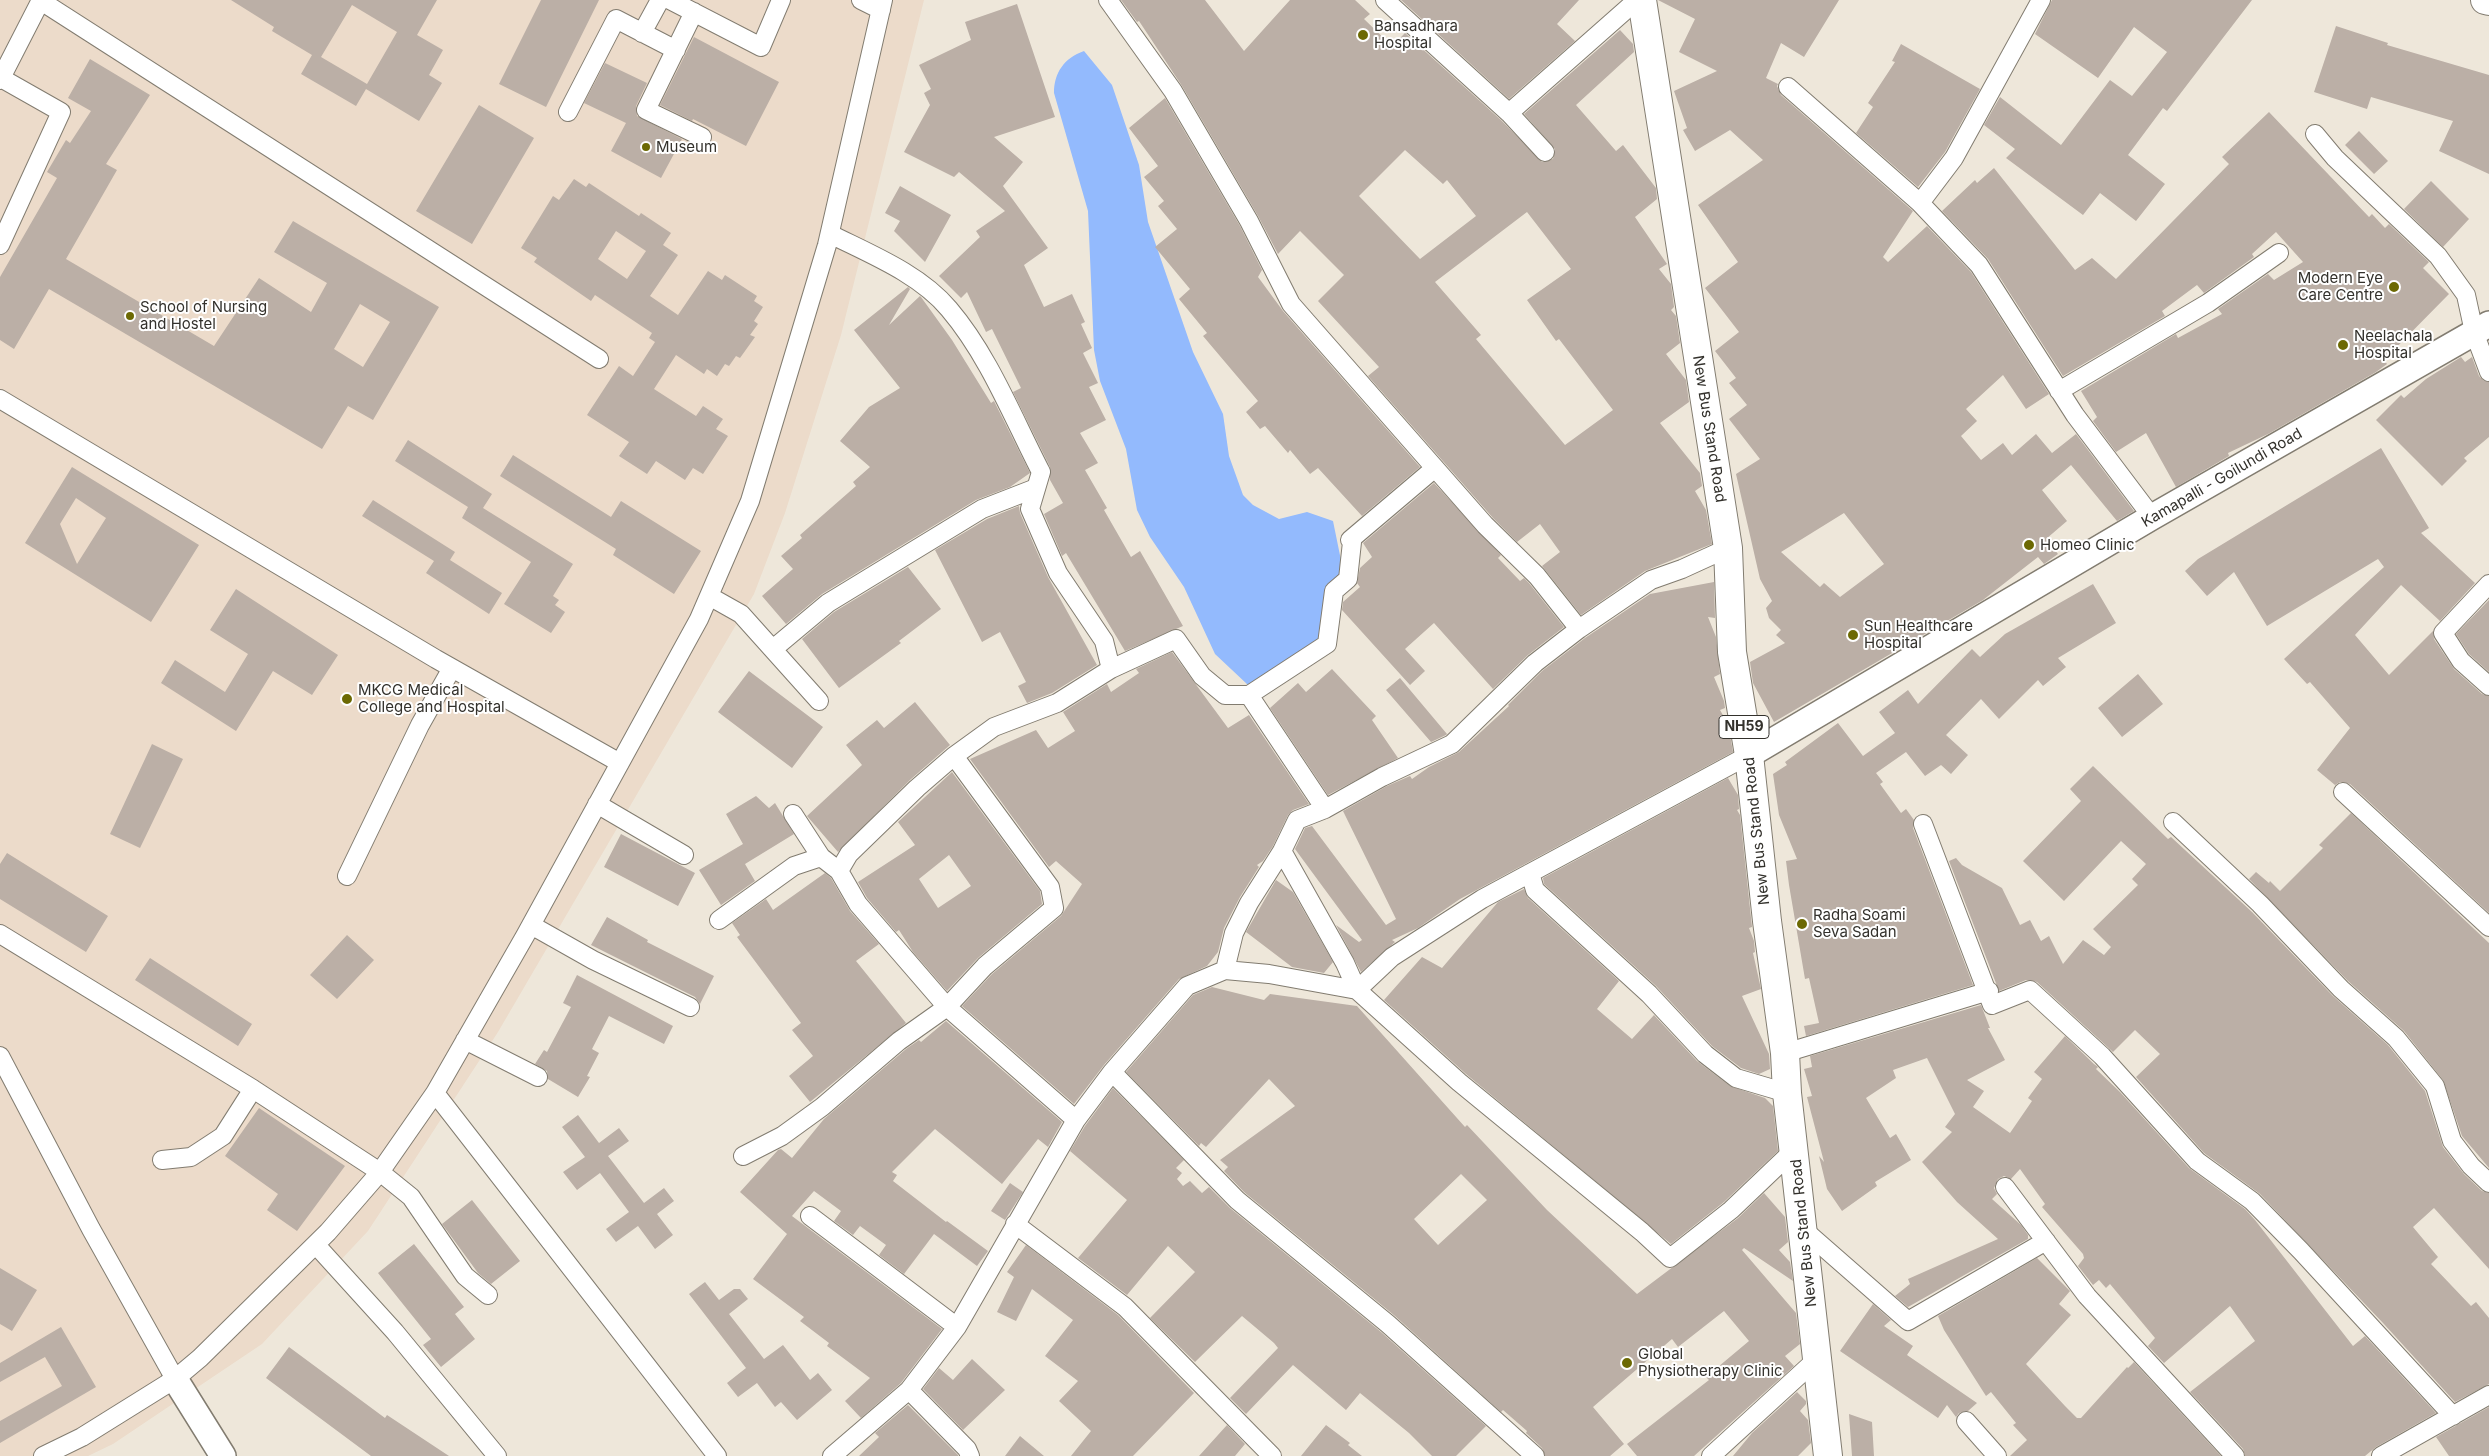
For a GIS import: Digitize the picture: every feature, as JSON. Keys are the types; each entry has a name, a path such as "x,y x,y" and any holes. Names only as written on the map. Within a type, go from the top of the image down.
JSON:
{"main road":[{"name":"New Bus Stand Road","path":"1642,0 1657,106 1728,548 1732,652 1749,754 1767,921 1785,1053 1787,1093 1795,1149 1828,1456"},
{"path":"2485,0 2489,1"}],"street":[{"path":"0,246 61,112 0,79 41,0 599,359"},
{"path":"642,33 660,0"},
{"path":"670,0 761,47 780,0"},
{"path":"43,1456 82,1437 175,1379 227,1333 316,1245 380,1172 435,1093 531,925 699,619 750,501 830,234 882,5 861,0"},
{"path":"1108,0 1173,91 1249,221 1291,304 1485,525 1537,576 1579,629"},
{"path":"1385,0 1509,113 1545,152"},
{"path":"1509,113 1637,0"},
{"path":"1920,204 1954,158 2041,0"},
{"path":"694,12 646,110 702,138"},
{"path":"568,112 616,19 676,50"},
{"path":"1788,87 1920,204 1979,265 2059,391 2152,517"},
{"path":"2315,134 2335,158 2438,256 2466,295 2481,328 2489,372"},
{"path":"830,234 918,282 949,308 982,358 1041,472 1030,509 1058,573 1104,641 1111,669"},
{"path":"2059,391 2208,303 2279,253"},
{"name":"Kamapalli - Goilundi Road","path":"1749,754 2152,517 2481,328"},
{"path":"0,399 452,668 620,763"},
{"path":"840,871 849,854 954,756 994,727 1057,703 1111,669 1176,638 1202,676 1226,695 1249,695 1328,644 1334,591 1348,578 1352,542 1350,540 1435,468"},
{"path":"773,649 828,603 982,509 1036,488"},
{"path":"1226,970 1234,932 1249,903 1282,850 1297,820 1325,809 1382,777 1452,744 1535,663 1579,629 1651,580 1728,548"},
{"path":"2489,584 2443,633 2461,661 2489,686"},
{"path":"709,596 741,614 819,702"},
{"path":"347,876 420,724 452,668"},
{"path":"1249,695 1325,809"},
{"path":"1358,990 1392,957 1482,899 1749,754"},
{"path":"743,1156 782,1136 814,1113 899,1041 946,1007 985,966 1054,908 1050,887 954,756"},
{"path":"2343,792 2489,927"},
{"path":"597,804 684,855"},
{"path":"794,814 822,857 840,871 858,904 946,1007 1076,1120"},
{"path":"2173,822 2260,904 2341,989 2396,1038 2435,1086 2452,1141 2471,1166 2489,1183"},
{"path":"1923,824 1989,991 1992,1005 2030,990 2102,1056 2197,1161 2252,1201 2302,1251 2453,1416"},
{"path":"1282,850 1358,990 1460,1082 1642,1232 1670,1258 1732,1210 1795,1149"},
{"path":"719,920 794,866 822,857"},
{"path":"1530,873 1535,890 1649,994 1705,1054 1736,1078 1787,1093"},
{"path":"531,925 593,960 690,1007"},
{"path":"0,934 253,1089 380,1172 411,1197 465,1276 488,1296"},
{"path":"832,1456 909,1390 957,1327 1076,1120 1112,1072 1187,986 1226,970 1269,974 1358,990"},
{"path":"1785,1053 1989,991"},
{"path":"465,1040 538,1078"},
{"path":"0,1056 91,1229 175,1379 223,1456"},
{"path":"1112,1072 1237,1200 1388,1324 1535,1456"},
{"path":"162,1160 191,1157 223,1136 253,1089"},
{"path":"435,1093 717,1456"},
{"path":"2005,1187 2087,1296 2235,1456"},
{"path":"810,1216 957,1327"},
{"path":"1015,1224 1125,1306 1272,1456"},
{"path":"1804,1230 1908,1321 2046,1241"},
{"path":"316,1245 395,1332 497,1456"},
{"path":"1711,1456 1818,1358"},
{"path":"909,1390 967,1449 970,1456"},
{"path":"2381,1456 2489,1395"},
{"path":"1966,1421 1997,1456"}],"shaded area":[{"name":"MKCG Medical College and Hospital","path":"0,0 924,0 841,335 785,513 754,594 498,1032 368,1231 262,1344 113,1444 88,1456 0,1456"}],"water":[{"path":"1084,51 1112,85 1139,165 1148,222 1193,352 1223,414 1229,456 1243,495 1253,505 1279,519 1307,512 1333,521 1343,570 1319,646 1262,683 1248,685 1215,654 1184,587 1150,537 1137,510 1126,449 1100,381 1094,350 1088,211 1054,93 1056,79 1062,67 1071,58"}],"building":[{"path":"231,0 437,0 417,35 443,50 429,75 442,83 419,121 366,89 356,106 301,74 312,55 272,31 274,27","holes":["352,5 397,32 367,84 321,57"]},
{"path":"541,0 599,0 546,107 499,84"},
{"path":"1121,0 1205,0 1244,51 1290,0 1355,0 1370,14 1364,19 1392,46 1405,33 1502,121 1542,162 1553,159 1555,149 1524,114 1620,30 1633,44 1634,52 1576,105 1616,151 1623,145 1656,188 1657,199 1635,217 1667,264 1659,269 1671,284 1674,307 1671,310 1676,316 1680,343 1666,354 1686,380 1689,402 1660,423 1700,473 1702,486 1695,491 1706,510 1712,544 1645,571 1581,615 1542,566 1560,552 1540,524 1517,542 1493,518 1368,376 1379,367 1318,301 1344,275 1300,231 1278,254 1182,86 1139,21 1137,22","holes":["1405,150 1443,184 1447,180 1476,216 1420,259 1359,196","1527,212 1571,269 1527,300 1556,341 1559,339 1613,410 1565,445 1476,339 1481,335 1435,282"]},
{"path":"1401,0 1579,0 1557,24 1575,41 1509,99"},
{"path":"1658,0 1839,0 1804,57 1781,43 1766,78 1778,84 1781,95 1913,211 1883,257 1888,262 1927,226 1971,272 2049,394 2026,409 2003,375 1966,409 1977,421 1961,436 1981,460 2003,443 2012,455 2036,434 2052,453 2076,434 2134,511 2117,521 2071,465 2042,490 2067,521 2046,539 2058,554 2044,564 2038,557 1983,600 1774,722 1753,683 1750,662 1785,643 1776,635 1781,630 1769,618 1766,608 1772,601 1760,579 1736,474 1760,459 1729,419 1747,405 1729,383 1736,378 1715,351 1739,332 1705,288 1738,262 1698,205 1763,160 1730,130 1695,151 1683,130 1687,128 1674,91 1717,71 1679,52 1695,19","holes":["1844,513 1884,564 1840,597 1824,583 1820,587 1781,552"]},
{"path":"2052,0 2252,0 2167,111 2163,108 2128,155 2165,184 2136,221 2100,193 2083,215 2006,158 2015,149 1984,125 2000,97 2061,145 2110,80 2132,96 2167,52 2134,27 2098,78 2035,34"},
{"path":"1017,4 1055,117 994,137 1023,162 1003,186 1048,248 1024,265 1044,307 1072,294 1085,322 1081,324 1092,348 1083,353 1098,383 1089,387 1106,420 1080,433 1098,463 1085,470 1107,508 1104,510 1131,557 1140,551 1183,626 1125,651 1066,553 1062,556 1044,514 1063,503 1050,480 1050,467 1013,392 1021,388 992,329 986,332 967,292 961,298 939,276 980,237 976,231 1005,211 959,172 954,177 904,152 930,105 924,93 931,89 919,65 971,40 965,22"},
{"path":"2336,26 2388,43 2387,45 2489,75 2489,174 2439,151 2453,121 2371,97 2367,109 2314,92"},
{"path":"694,37 779,82 746,146 693,119 692,121 660,105"},
{"path":"1901,44 1980,89 1945,152 1918,187 1856,133 1873,107 1868,103 1895,62 1892,61"},
{"path":"90,59 150,95 106,164 117,170 66,259 214,346 259,278 311,312 327,283 274,252 293,221 439,307 373,420 348,406 322,449 49,289 14,349 0,340 0,277 57,178 47,172 66,140 70,143 91,111 68,98","holes":["360,304 390,322 363,367 334,349"]},
{"path":"605,63 647,83 636,106 637,116 682,139 661,178 611,151 626,123 584,103"},
{"path":"1165,98 1240,226 1262,270 1258,277 1283,311 1420,467 1362,516 1318,468 1310,474 1290,450 1288,453 1265,426 1260,429 1246,412 1258,401 1203,336 1207,333 1179,299 1190,289 1155,247 1177,229 1158,206 1164,201 1144,177 1158,166 1129,128"},
{"path":"479,105 534,138 472,244 416,211"},
{"path":"2269,112 2369,217 2372,214 2385,228 2389,224 2429,262 2423,268 2449,294 2384,360 2387,364 2376,372 2268,434 2228,453 2229,456 2176,487 2146,433 2116,452 2093,421 2097,417 2081,391 2176,334 2178,338 2222,314 2218,309 2268,274 2274,280 2303,262 2276,232 2252,254 2254,257 2204,293 2197,285 2162,311 2165,316 2063,376 1988,259 1942,211 1975,180 1977,183 1994,168 2075,270 2092,258 2116,279 2229,164 2222,157"},
{"path":"2359,131 2388,161 2374,174 2345,145"},
{"path":"574,179 586,187 589,183 639,216 641,213 671,233 663,245 678,255 650,296 678,315 708,271 722,280 725,275 757,296 754,301 763,307 754,321 758,324 750,335 755,337 740,358 736,356 729,366 725,364 717,376 707,369 704,374 676,355 654,389 696,416 703,406 723,419 716,429 728,436 703,474 693,468 685,480 656,461 647,474 619,456 629,442 587,415 619,366 633,376 655,342 649,338 652,333 595,295 591,301 534,262 537,258 521,248 553,196 559,200","holes":["616,231 646,251 627,279 598,259"]},
{"path":"2431,181 2469,219 2443,247 2404,209"},
{"path":"900,186 951,215 925,262 894,231 900,221 885,213"},
{"path":"908,287 910,289 889,325 921,297 952,340 991,403 994,401 1030,473 1010,487 976,500 822,594 786,624 762,596 793,569 781,556 802,538 800,535 856,486 853,482 870,467 840,441 869,407 900,388 854,330"},
{"path":"2461,357 2465,362 2472,357 2479,376 2489,382 2489,437 2464,458 2467,461 2442,486 2376,420 2401,395 2404,398 2426,379"},
{"path":"408,440 492,494 483,508 573,564 553,596 559,600 555,605 565,612 551,633 504,604 531,562 462,518 468,507 395,461"},
{"path":"2381,448 2429,528 2421,533 2475,583 2440,621 2401,585 2355,635 2389,675 2433,631 2434,639 2454,669 2482,694 2489,696 2489,913 2350,784 2340,782 2335,785 2317,770 2350,728 2310,682 2307,684 2284,659 2384,567 2378,559 2267,626 2234,572 2207,596 2185,571 2198,559"},
{"path":"513,455 611,517 621,501 701,551 674,594 613,555 616,549 500,476"},
{"path":"72,467 199,545 151,622 25,543","holes":["76,498 106,518 77,564 60,524"]},
{"path":"1434,483 1501,555 1498,558 1520,581 1524,578 1529,583 1564,627 1528,655 1493,689 1434,623 1405,649 1425,671 1410,685 1342,610 1343,602 1360,587 1357,583 1360,568 1372,557 1363,543"},
{"path":"373,500 455,552 450,560 502,593 489,614 426,573 434,561 362,516"},
{"path":"1019,506 1020,513 1048,577 1097,665 1052,693 1027,703 1018,686 1026,682 1000,632 982,642 935,550 987,519"},
{"path":"908,567 941,609 899,641 901,643 839,688 802,639 834,612"},
{"path":"1714,582 1715,618 1708,617 1716,637 1720,674 1714,677 1724,701 1725,708 1720,710 1728,724 1733,752 1460,899 1418,928 1392,940 1395,942 1361,972 1336,925 1359,942 1362,940 1295,849 1305,828 1312,826 1386,925 1396,919 1343,811 1387,786 1410,776 1412,779 1429,767 1459,752 1509,706 1542,671 1585,638 1650,594"},
{"path":"2093,584 2116,623 2058,658 2066,667 2043,686 2038,680 1999,719 1981,699 1946,735 1968,755 1951,774 1941,765 1925,776 1906,752 1876,773 1883,782 1880,784 1901,813 1906,809 1914,820 1913,828 1973,985 1806,1036 1804,1026 1819,1023 1809,978 1805,979 1789,885 1786,861 1797,859 1779,815 1773,774 1787,765 1785,762 1838,723 1863,756 1895,733 1879,712 1908,690 1918,704 1972,649 1980,657 2005,634"},
{"path":"236,589 338,655 312,695 273,671 236,731 161,683 175,660 225,692 248,654 210,630"},
{"path":"2489,600 2489,672 2469,654 2456,634"},
{"path":"1172,652 1228,728 1249,715 1309,804 1293,810 1288,815 1273,846 1263,861 1257,865 1259,867 1240,897 1224,928 1218,952 1207,966 1179,979 1104,1065 1074,1104 962,1006 992,974 1061,916 1082,884 1056,861 1049,867 970,759 1036,730 1048,748 1075,731 1063,712 1107,684 1111,692 1139,673 1136,669"},
{"path":"1332,669 1376,716 1372,720 1398,758 1328,795 1270,708 1298,683 1306,692"},
{"path":"749,671 823,727 792,768 718,712"},
{"path":"2138,674 2163,704 2122,737 2098,708"},
{"path":"1400,678 1446,735 1431,742 1386,690"},
{"path":"915,702 950,745 910,780 838,852 807,816 862,765 846,745 877,720 884,728"},
{"path":"152,744 183,759 140,848 110,834"},
{"path":"2093,766 2168,839 2171,837 2252,912 2333,996 2388,1045 2425,1091 2443,1147 2464,1174 2482,1191 2489,1193 2489,1269 2434,1208 2413,1227 2438,1257 2431,1264 2471,1306 2476,1302 2489,1318 2489,1384 2455,1402 2383,1323 2260,1194 2204,1153 2136,1077 2160,1054 2135,1030 2113,1052 2037,982 2026,980 1999,991 1949,861 1956,858 1962,865 2002,888 2020,925 2030,920 2041,941 2049,936 2063,964 2083,940 2104,955 2111,947 2093,929 2138,885 2132,879 2146,864 2121,841 2064,901 2023,861 2081,801 2070,789"},
{"path":"952,772 1040,891 1042,904 978,958 947,991 913,952 899,930 896,932 867,898 858,882 915,845 898,822","holes":["949,855 971,886 938,908 919,879"]},
{"path":"1728,778 1738,795 1739,809 1737,810 1740,815 1752,927 1749,928 1754,941 1755,952 1753,953 1761,989 1742,996 1769,1054 1770,1069 1759,1074 1741,1068 1712,1046 1656,986 1544,884 1543,878"},
{"path":"756,796 769,808 775,803 794,834 745,864 755,881 721,905 699,870 743,844 726,814"},
{"path":"2351,813 2489,943 2489,1168 2462,1136 2443,1080 2404,1031 2348,981 2249,879 2256,872 2269,883 2270,881 2280,891 2323,848 2319,845"},
{"path":"621,834 695,873 678,906 604,867"},
{"path":"7,853 108,916 86,952 0,899 0,864"},
{"path":"825,873 831,878 850,911 879,944 856,961 906,1023 810,1102 789,1076 813,1056 792,1030 801,1023 737,937 740,935 732,923 766,899 773,910"},
{"path":"1276,880 1293,892 1333,962 1324,973 1292,967 1246,932"},
{"path":"1524,889 1528,898 1619,981 1597,1009 1632,1039 1654,1015 1697,1061 1730,1086 1765,1098 1773,1106 1778,1151 1724,1202 1671,1244 1466,1074 1384,1000 1422,957 1442,968 1498,902"},
{"path":"607,917 648,940 647,942 714,976 700,1004 695,997 591,945"},
{"path":"347,935 374,960 337,999 310,975"},
{"path":"150,958 252,1024 238,1046 135,980"},
{"path":"577,975 673,1026 664,1044 609,1016 592,1049 599,1053 587,1076 590,1077 578,1097 548,1079 547,1071 535,1064 544,1050 547,1052 571,1007 563,1003"},
{"path":"1212,987 1264,1000 1270,994 1357,1006 1465,1127 1467,1125 1547,1210 1637,1294 1738,1218 1764,1193 1785,1217 1788,1242 1779,1250 1790,1262 1793,1281 1744,1248 1742,1250 1796,1313 1800,1344 1785,1356 1794,1366 1694,1456 1637,1456 1627,1444 1709,1380 1706,1377 1749,1341 1724,1311 1678,1347 1672,1339 1593,1407 1624,1444 1610,1456 1545,1456 1542,1448 1526,1433 1527,1431 1503,1410 1501,1412 1395,1316 1244,1192 1224,1171 1228,1167 1220,1160 1295,1106 1269,1079 1206,1147 1201,1143 1199,1146 1126,1072 1193,995","holes":["1461,1174 1487,1200 1438,1245 1414,1219"]},
{"path":"1981,1005 1990,1028 1988,1028 2005,1060 1967,1080 1984,1091 1973,1107 2010,1133 2032,1101 2028,1098 2042,1079 2034,1072 2065,1036 2098,1067 2096,1069 2120,1092 2189,1168 2245,1209 2353,1346 2365,1336 2436,1413 2376,1447 2365,1456 2245,1456 2243,1449 2190,1392 2255,1341 2230,1306 2164,1363 2148,1346 2155,1338 2110,1284 2106,1288 2099,1280 2093,1285 2078,1266 2084,1258 2083,1254 2042,1207 2045,1204 2020,1169 2011,1179 2004,1176 1998,1179 1994,1188 1997,1194 1992,1199 2021,1225 2028,1235 2028,1239 1908,1307 1895,1296 1910,1284 1908,1279 1998,1239 1957,1202 1922,1162 1952,1132 1945,1127 1955,1114 1927,1058 1893,1070 1896,1078 1866,1098 1890,1138 1896,1134 1911,1160 1875,1182 1877,1186 1842,1211 1827,1189 1819,1156 1824,1162 1807,1097 1812,1096 1804,1069 1812,1067 1810,1056"},
{"path":"946,1021 1062,1122 1048,1147 1038,1139 1002,1184 935,1129 892,1172 897,1175 893,1181 946,1222 988,1251 977,1266 934,1234 904,1274 879,1255 886,1245 860,1226 853,1235 834,1221 841,1211 814,1191 792,1216 942,1329 901,1383 861,1418 845,1401 870,1378 827,1346 829,1343 800,1321 804,1317 753,1279 787,1234 740,1192 778,1150 781,1149 792,1158 824,1119 906,1049 919,1040 921,1042"},
{"path":"1113,1088 1184,1160 1176,1168 1182,1173 1177,1179 1183,1186 1190,1181 1202,1193 1209,1187 1230,1208 1381,1332 1486,1426 1456,1456 1432,1456 1409,1433 1360,1393 1346,1410 1293,1365 1246,1414 1230,1398 1278,1348 1274,1343 1242,1316 1195,1362 1150,1318 1195,1272 1168,1246 1127,1295 1078,1258 1127,1200 1070,1151 1085,1126"},
{"path":"259,1108 345,1166 297,1231 267,1210 278,1194 225,1156"},
{"path":"578,1115 599,1143 619,1128 629,1141 608,1156 644,1203 664,1188 674,1201 657,1214 673,1235 655,1249 638,1226 616,1242 606,1229 629,1212 600,1173 577,1190 563,1172 585,1157 562,1127"},
{"path":"1010,1183 1023,1192 1005,1220 991,1211"},
{"path":"472,1200 520,1261 491,1284 478,1273 442,1224"},
{"path":"414,1244 464,1307 455,1314 475,1339 441,1367 423,1345 431,1339 378,1273"},
{"path":"1026,1245 1118,1315 1194,1393 1133,1456 1071,1456 1091,1431 1059,1401 1078,1381 1045,1356 1073,1320 1032,1289 1016,1321 997,1312 1014,1277 1007,1272"},
{"path":"2037,1258 2070,1291 2059,1304 2071,1315 2026,1364 2065,1406 2077,1418 2081,1418 2127,1367 2134,1362 2221,1456 2010,1456 2027,1440 2013,1425 2016,1423 1991,1392 1986,1396 1944,1330 1938,1316"},
{"path":"0,1268 37,1290 12,1331 0,1324"},
{"path":"705,1282 719,1300 734,1289 740,1289 748,1299 729,1314 764,1359 783,1345 810,1380 818,1373 832,1390 797,1420 781,1402 775,1407 757,1383 738,1397 727,1383 746,1368 689,1294"},
{"path":"1873,1304 1891,1320 1884,1326 1913,1346 1907,1355 1977,1403 1968,1411 1959,1413 1956,1417 1947,1405 1938,1418 1840,1351"},
{"path":"61,1327 96,1387 0,1443 0,1421 62,1386 45,1357 0,1382 0,1363"},
{"path":"289,1347 385,1418 387,1415 449,1456 371,1456 266,1378"},
{"path":"972,1359 1005,1390 963,1430 923,1389 939,1368 953,1380"},
{"path":"1797,1392 1806,1401 1806,1404 1800,1411 1808,1420 1811,1443 1798,1456 1733,1456 1752,1433"},
{"path":"908,1405 958,1456 859,1456 879,1437 875,1433"},
{"path":"2489,1407 2489,1456 2449,1456 2436,1437"},
{"path":"1849,1414 1872,1422 1874,1456 1852,1456"},
{"path":"1227,1425 1245,1444 1235,1456 1199,1456"},
{"path":"1326,1425 1350,1443 1348,1445 1362,1456 1301,1456"},
{"path":"1020,1436 1044,1456 1005,1456"}],"place":[{"name":"Bansadhara Hospital","path":"1363,35"},
{"name":"Museum","path":"646,147"},
{"name":"Modern Eye Care Centre","path":"2394,287"},
{"name":"School of Nursing and Hostel","path":"130,316"},
{"name":"Neelachala Hospital","path":"2343,345"},
{"name":"Homeo Clinic","path":"2029,545"},
{"name":"Sun Healthcare Hospital","path":"1853,635"},
{"name":"MKCG Medical College and Hospital","path":"347,699"},
{"name":"Radha Soami Seva Sadan","path":"1802,924"},
{"name":"Global Physiotherapy Clinic","path":"1627,1363"}]}
